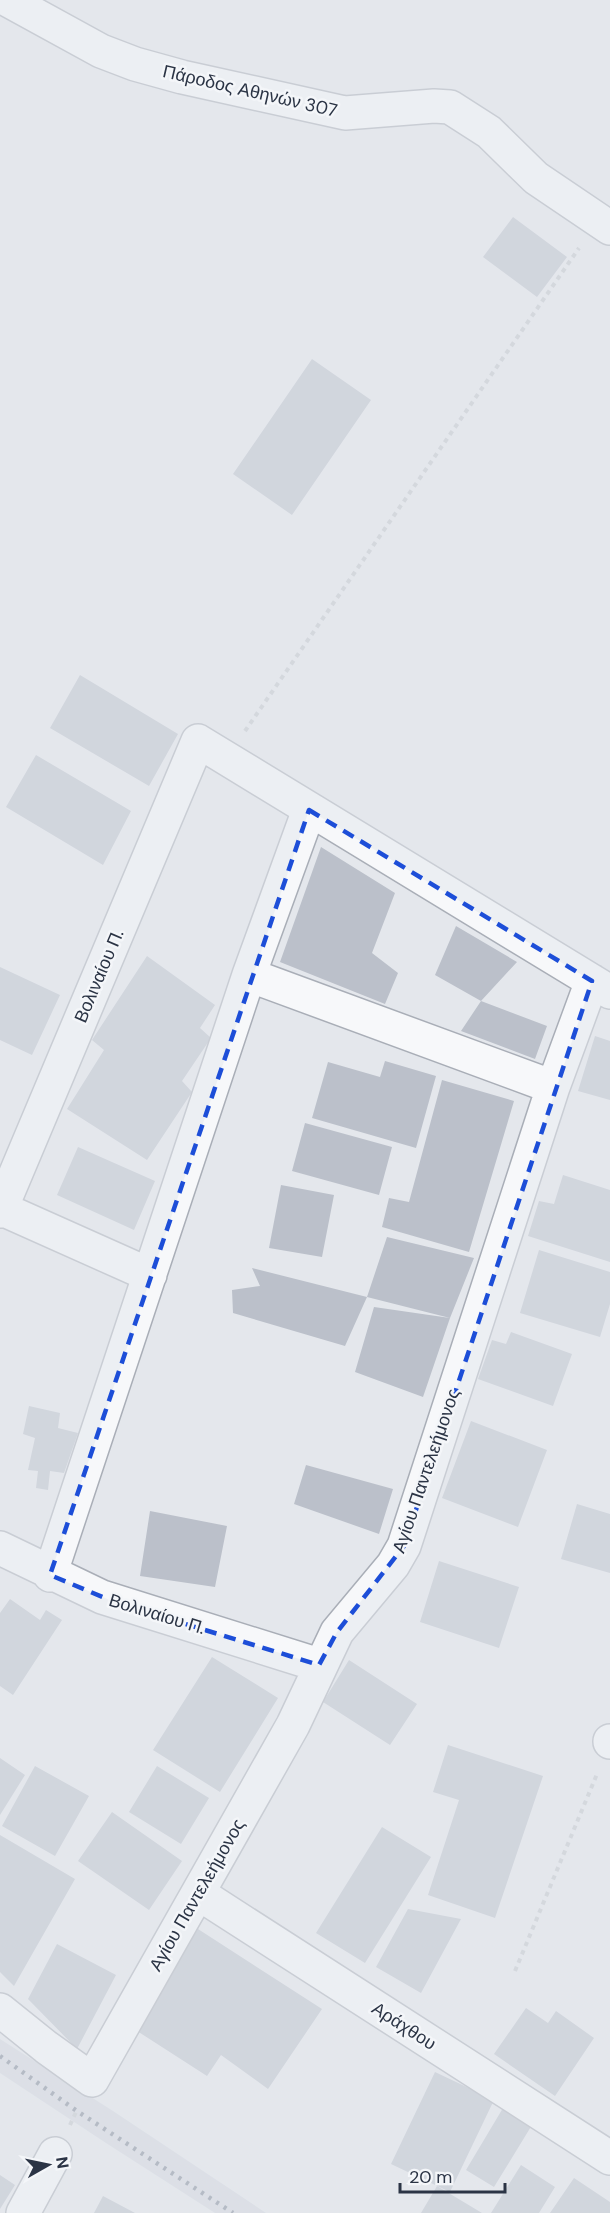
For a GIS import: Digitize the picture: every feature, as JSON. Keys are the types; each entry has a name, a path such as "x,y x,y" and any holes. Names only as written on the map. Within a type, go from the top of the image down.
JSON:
{"street":[{"name":"Πάροδος Αθηνών 307","path":"9,0 101,51 135,64 182,77 345,113 434,106 450,107 466,115 489,132 536,178 604,224"},
{"name":"Βολιναίου Π.","path":"0,1210 198,741 226,759"},
{"path":"226,759 601,987"},
{"path":"50,1575 249,975 309,810"},
{"path":"249,975 554,1087"},
{"name":"Αγίου Παντελεήμονος","path":"92,2080 293,1725 319,1665 337,1632 393,1565 404,1545 554,1087 601,987"},
{"path":"0,1210 150,1275"},
{"name":"Βολιναίου Π.","path":"0,1548 50,1575 117,1602 319,1665"},
{"name":"Αράχθου","path":"198,1893 610,2158"},
{"path":"0,2010 92,2080"},
{"path":"23,2213 55,2154"}],"path":[{"path":"226,759 604,224"},
{"path":"515,1971 610,1742"},
{"path":"55,2154 92,2080"}],"highlighted area":[{"path":"309,810 592,981 404,1546 337,1632 319,1665 117,1603 50,1575"}],"shaded area":[{"path":"0,2039 266,2213 215,2213 106,2143 0,2073"}],"building":[{"path":"513,217 567,257 537,297 483,257"},
{"path":"312,359 371,400 292,515 233,474"},
{"path":"80,675 178,734 149,786 50,728"},
{"path":"36,755 131,811 103,865 6,807"},
{"path":"321,847 395,893 372,953 398,973 385,1004 280,962"},
{"path":"456,926 517,962 481,1001 435,975"},
{"path":"147,956 215,1005 200,1028 211,1038 182,1081 192,1092 147,1160 67,1109 104,1050 92,1040"},
{"path":"0,967 60,995 32,1055 0,1040"},
{"path":"481,1001 547,1026 535,1059 461,1031"},
{"path":"595,1036 610,1041 610,1100 578,1091"},
{"path":"385,1061 436,1076 416,1148 312,1118 328,1062 380,1077"},
{"path":"442,1080 514,1101 469,1252 382,1227 389,1198 409,1202"},
{"path":"305,1123 392,1147 379,1195 292,1171"},
{"path":"78,1147 155,1181 134,1230 57,1195"},
{"path":"563,1175 610,1190 610,1262 528,1236 539,1201 554,1204"},
{"path":"281,1185 334,1195 322,1257 269,1248"},
{"path":"387,1237 474,1258 450,1318 367,1297"},
{"path":"539,1250 610,1272 610,1304 600,1337 520,1313"},
{"path":"252,1268 367,1297 345,1346 233,1313 232,1290 260,1286"},
{"path":"374,1307 450,1318 423,1397 355,1372"},
{"path":"511,1332 572,1354 553,1406 478,1379 492,1340 506,1344"},
{"path":"29,1406 60,1413 58,1428 78,1433 64,1473 50,1471 48,1490 36,1488 38,1471 28,1470 35,1438 23,1434"},
{"path":"471,1421 547,1450 518,1527 442,1498"},
{"path":"306,1465 393,1489 379,1534 294,1504"},
{"path":"577,1504 610,1514 610,1573 561,1559"},
{"path":"150,1511 227,1526 215,1587 140,1576"},
{"path":"439,1561 519,1587 499,1648 420,1622"},
{"path":"10,1599 40,1620 46,1610 62,1620 13,1695 0,1686 0,1613"},
{"path":"212,1657 278,1698 220,1792 153,1750"},
{"path":"349,1660 417,1704 390,1745 323,1702"},
{"path":"448,1745 543,1776 495,1918 428,1895 459,1800 433,1792"},
{"path":"0,1758 25,1775 0,1815"},
{"path":"35,1766 89,1796 55,1856 2,1826"},
{"path":"157,1766 209,1798 181,1844 129,1812"},
{"path":"112,1812 182,1861 149,1910 78,1861"},
{"path":"382,1827 431,1857 365,1963 316,1933"},
{"path":"0,1835 75,1879 14,1986 0,1972"},
{"path":"408,1909 461,1919 421,1993 376,1967"},
{"path":"198,1929 322,2009 268,2089 221,2055 207,2076 134,2029"},
{"path":"57,1944 116,1975 77,2049 28,1999"},
{"path":"526,2008 548,2023 556,2011 594,2038 555,2096 494,2054"},
{"path":"435,2072 494,2100 450,2192 391,2164"},
{"path":"503,2108 532,2125 494,2187 466,2170"},
{"path":"521,2165 555,2187 539,2213 491,2213"},
{"path":"0,2175 15,2185 0,2209"},
{"path":"574,2178 610,2202 610,2213 550,2213"},
{"path":"437,2186 482,2213 421,2213"},
{"path":"103,2196 135,2213 94,2213"}],"railway":[{"path":"0,2056 77,2111 233,2213"}]}
